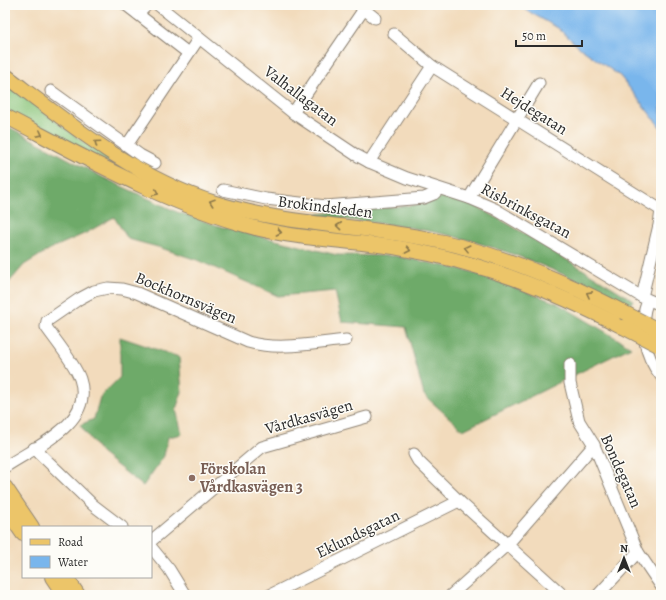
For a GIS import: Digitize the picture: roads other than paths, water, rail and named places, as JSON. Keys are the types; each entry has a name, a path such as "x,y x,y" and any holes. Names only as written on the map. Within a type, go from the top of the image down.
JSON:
{"main road":[{"name":"Brokindsleden","path":"5,76 66,122 123,161 148,175 186,192 228,207 278,219 425,238 475,250 575,286 623,312 660,338"},
{"name":"Brokindsleden","path":"5,116 118,175 208,214 254,228 296,236 398,248 468,263 548,290 623,327 660,338"},
{"path":"5,487 31,526"},
{"path":"5,508 22,533"},
{"path":"53,578 64,595"},
{"path":"67,578 78,595"}],"street":[{"path":"126,5 188,53"},
{"path":"138,14 147,5"},
{"name":"Valhallagatan","path":"158,5 293,114 369,162 439,189"},
{"path":"293,114 361,7 375,18"},
{"name":"Hejdegatan","path":"394,34 432,66 661,210"},
{"path":"127,145 199,38"},
{"path":"369,162 432,66"},
{"path":"469,198 539,83"},
{"path":"51,91 155,163"},
{"path":"223,190 266,199 326,206 424,198 434,194 439,189"},
{"name":"Risbrinksgatan","path":"439,189 469,198 495,209 661,306"},
{"path":"661,210 645,298 643,330 651,363 661,376"},
{"name":"Bockhornsvägen","path":"5,467 72,422 81,400 80,379 46,327 46,324 47,321 79,299 94,291 114,288 137,293 248,342 259,345 283,346 346,340"},
{"name":"Bondegatan","path":"570,364 570,383 577,415 583,429 594,445 638,552 661,586"},
{"name":"Vårdkasvägen","path":"152,540 262,447 367,417"},
{"path":"451,595 508,544 594,445"},
{"path":"34,448 92,505 121,526"},
{"path":"414,454 418,461 459,501 563,595"},
{"name":"Eklundsgatan","path":"270,595 459,501"},
{"path":"152,548 169,569 185,595"},
{"path":"598,595 638,552"}],"water":[{"path":"517,5 661,5 661,128 620,76 580,48 558,28"}],"place":[{"name":"Förskolan Vårdkasvägen 3","path":"192,478"}]}
